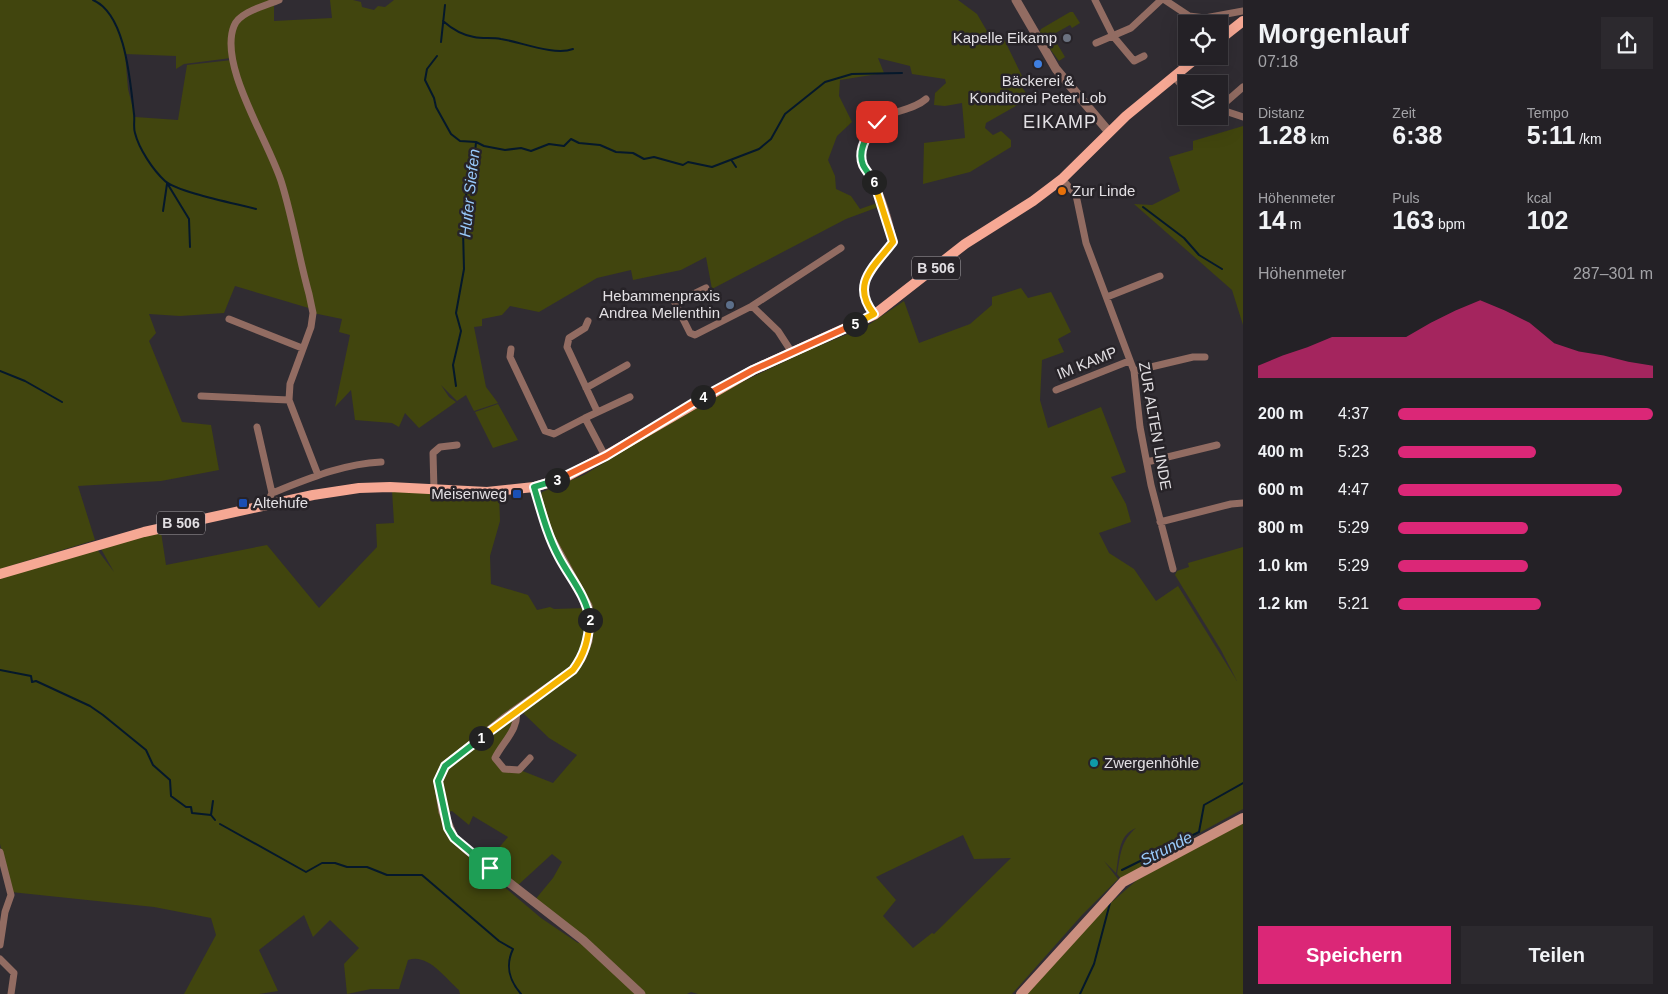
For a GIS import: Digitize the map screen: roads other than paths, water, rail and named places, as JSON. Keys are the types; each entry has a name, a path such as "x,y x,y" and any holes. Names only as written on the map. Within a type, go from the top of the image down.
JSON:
{"main road":[{"path":"1228,33 1243,21"},
{"name":"B 506","path":"0,574 144,532 313,495 359,488 487,492 534,487 562,479 606,456 707,395 791,352 874,314 965,244 1033,201 1062,179 1109,132 1188,65"},
{"path":"1021,994 1123,882 1243,818"}],"street":[{"path":"278,0 239,18 234,24 231,36 232,59 281,182 309,294 312,327 302,348 290,384 289,400 318,475"},
{"path":"1016,0 1056,69 1109,132"},
{"path":"1096,0 1112,36 1134,60 1144,56"},
{"path":"1096,43 1131,28 1161,0"},
{"path":"1165,0 1189,16 1205,18 1243,11"},
{"path":"1174,77 1178,81"},
{"path":"1228,101 1243,87"},
{"path":"874,314 862,295 863,285 893,242 873,179 863,165 862,148 869,132 877,122 887,115 918,107 926,99"},
{"path":"1228,112 1243,117"},
{"name":"ZUR ALTEN LINDE","path":"1062,179 1076,195 1086,243 1134,371 1147,462 1160,522 1173,569"},
{"path":"706,288 675,303 690,333 695,335 752,306 841,248"},
{"path":"1107,297 1160,276"},
{"path":"752,306 778,330 791,352"},
{"path":"229,319 302,348"},
{"path":"588,322 585,328 569,338 567,347 597,411"},
{"path":"511,349 510,357 545,431 554,434 630,396"},
{"path":"1134,371 1193,357 1205,357"},
{"name":"IM KAMP","path":"1056,390 1129,361"},
{"path":"586,388 628,365"},
{"path":"201,396 289,400"},
{"path":"586,418 606,456"},
{"path":"257,427 272,494 266,506"},
{"path":"434,490 433,453 440,447 457,445"},
{"path":"1147,462 1217,445"},
{"path":"272,494 318,475 355,463 381,462"},
{"path":"534,487 549,535 559,557 585,601 590,619 588,641 582,657 573,670 445,766 438,781 443,812 454,838 583,940 641,994"},
{"path":"1160,522 1231,504 1243,504"},
{"path":"516,711 518,718 513,730 500,746 495,758 504,770 519,770 530,758"},
{"path":"0,852 11,895 5,912 0,945"},
{"path":"0,959 14,973 11,994"}],"waterway":[{"path":"93,0 104,8 113,19 119,34 131,84 135,133 143,152 156,171 165,181 182,189 256,209"},
{"name":"Hufer Siefen","path":"441,42 445,5"},
{"path":"443,21 457,31 477,38 501,39 547,50 565,51 573,49"},
{"name":"Hufer Siefen","path":"437,56 427,69 425,80 434,98 436,107 451,134 460,141 476,142 474,164 468,175 463,230 464,269 456,313 461,331 453,365 456,386"},
{"path":"476,142 484,146 505,150 521,148 531,151 549,144 564,146 571,139 579,143 600,145 616,152 633,153 644,159 654,157 683,165 688,162 712,167 759,149 771,139 785,114 825,82 852,74 902,73"},
{"path":"732,161 736,167"},
{"path":"167,183 189,219 190,247"},
{"path":"163,211 167,184"},
{"path":"1143,207 1184,238 1199,255 1222,269"},
{"path":"0,371 25,381 62,402"},
{"path":"0,670 31,676 32,682 36,681 90,706 103,715 146,750 153,765 170,780 171,796 186,807 191,807 192,813 211,815 215,820"},
{"name":"Strunde","path":"1122,870 1199,832 1204,805 1243,783"},
{"path":"211,815 213,801"},
{"path":"220,824 306,872 322,863 335,863 347,867 367,867 387,875 422,875 499,941 513,949 509,961 510,973 521,994"},
{"name":"Strunde","path":"1080,994 1094,964 1110,903"}],"place":[{"name":"Kapelle Eikamp","path":"1067,38"},
{"name":"Bäckerei & Konditorei Peter Lob","path":"1038,64"},
{"name":"Zur Linde","path":"1062,191"},
{"name":"Hebammenpraxis Andrea Mellenthin","path":"730,305"},
{"name":"Meisenweg","path":"517,494"},
{"name":"Altehufe","path":"243,503"},
{"name":"Zwergenhöhle","path":"1094,763"}],"district":[{"name":"EIKAMP","path":"1060,122"}]}
